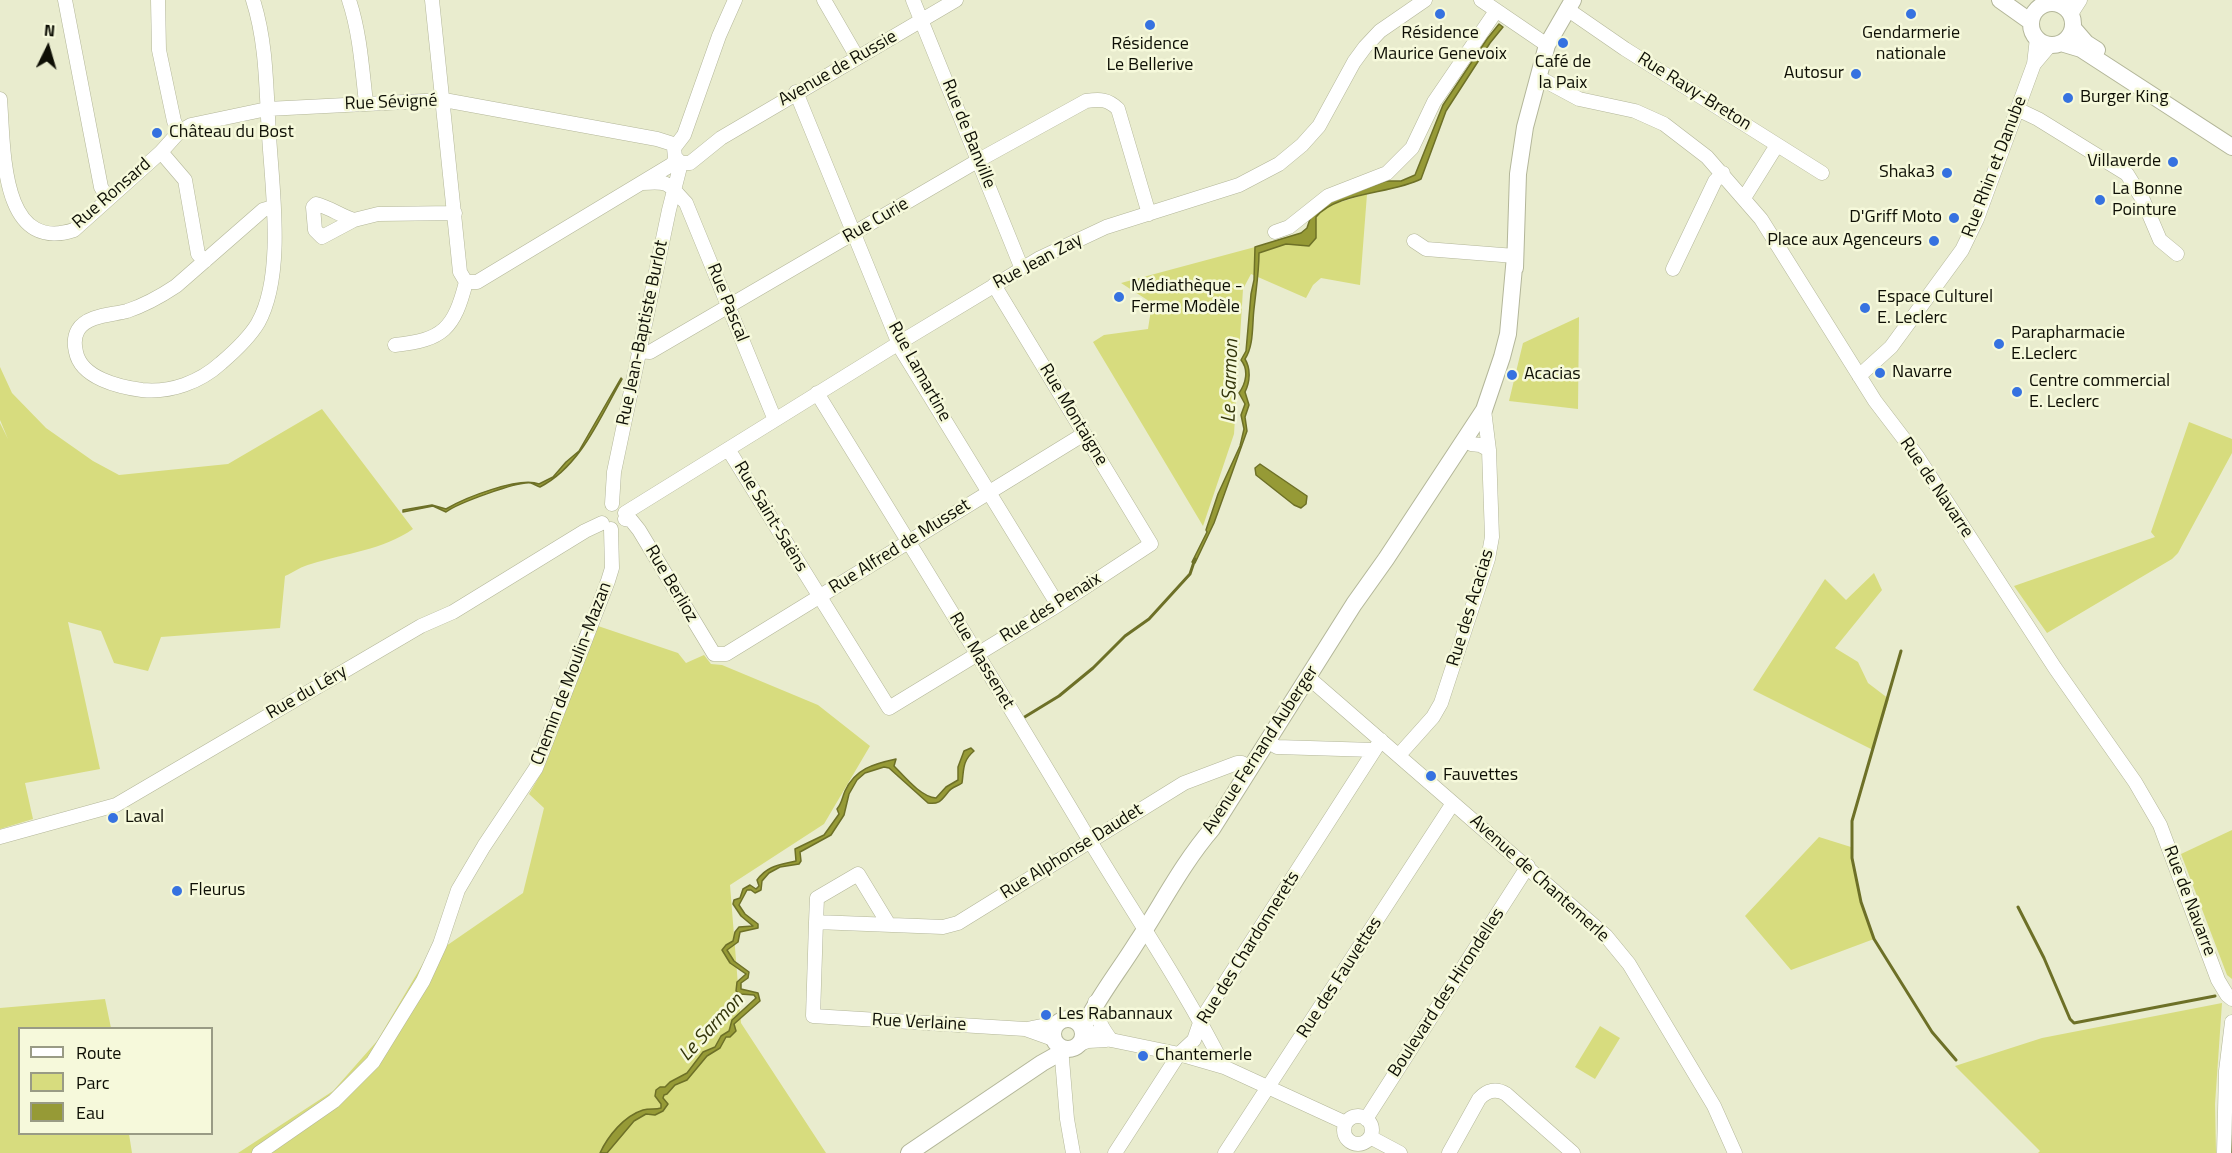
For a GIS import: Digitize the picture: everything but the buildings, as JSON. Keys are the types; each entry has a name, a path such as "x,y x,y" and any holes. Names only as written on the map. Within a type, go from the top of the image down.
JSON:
{"main road":[{"path":"2000,0 2045,37 2081,49 2232,147"},
{"path":"2024,0 2040,7"},
{"path":"2045,37 2036,11 2046,4 2071,9"},
{"name":"Avenue Fernand Auberger","path":"1426,499 1472,444 1485,417 1508,334 1520,157 1547,45 1570,5"},
{"path":"2045,37 2066,39 2071,9"},
{"path":"2071,9 2086,43 2232,136"},
{"name":"Avenue Fernand Auberger","path":"1042,1062 1069,1038 1081,1015 1095,1002 1146,929 1194,850 1212,829 1354,604 1485,417"},
{"path":"909,1153 1042,1062"}],"street":[{"path":"65,0 101,188 108,199"},
{"path":"158,0 159,50 174,121 179,132"},
{"path":"253,0 264,47 273,207 274,256 272,284 258,322 244,341 214,370 195,382 149,391 125,388 101,379 83,367 77,358 75,345 75,337 80,327 90,320 128,310 160,297 176,286 262,210 273,207"},
{"path":"349,0 360,43 366,103"},
{"path":"395,345 422,342 439,333 450,323 457,312 466,282 460,272 432,0"},
{"name":"Rue Jean-Baptiste Burlot","path":"612,504 614,472 638,351 673,190 685,150 688,125 719,36 735,0"},
{"path":"824,0 858,57"},
{"name":"Rue de Banville","path":"914,0 1022,268"},
{"name":"Avenue de Russie","path":"466,282 477,282 671,165 685,150 721,138 956,0"},
{"name":"Rue Jean Zay","path":"625,516 817,393 1022,268 1068,243 1106,227 1239,185 1279,164 1302,145 1319,126 1354,62 1365,47 1380,31 1425,0"},
{"path":"1275,232 1295,224 1328,196 1386,173 1406,154 1415,144 1484,3 1547,45"},
{"name":"Rue Ravy-Breton","path":"1570,5 1625,50 1822,173"},
{"name":"Rue Rhin et Danube","path":"1858,376 1891,347 1962,250 1977,219 2045,37"},
{"name":"Rue de Navarre","path":"1538,77 1579,99 1635,111 1654,118 1686,139 1723,173 1761,219 1858,376 1884,415 1917,456 2055,668 2135,782 2160,825 2218,980 2232,999"},
{"name":"Rue Lamartine","path":"796,92 899,343 1058,605"},
{"name":"Rue Ronsard","path":"0,99 7,188 15,211 31,228 45,235 59,235 74,230 161,152 179,132"},
{"name":"Rue Curie","path":"638,351 650,352 729,308 980,160 1086,101 1098,99 1110,101 1115,106 1126,134 1149,214"},
{"name":"Rue Sévigné","path":"179,132 191,124 267,109 444,100 657,140 685,150"},
{"path":"2017,110 2127,174 2143,200 2160,240 2176,254"},
{"path":"1744,198 1778,145"},
{"path":"161,152 185,180 198,254 204,261"},
{"path":"1672,269 1715,181 1723,173"},
{"path":"642,183 661,182 669,184 673,190"},
{"name":"Rue Pascal","path":"673,190 686,203 775,420"},
{"path":"354,220 378,214 455,213"},
{"path":"1414,241 1426,249 1515,256"},
{"name":"Rue Montaigne","path":"994,285 1151,544"},
{"name":"Rue Massenet","path":"817,393 1201,1020 1224,1067"},
{"name":"Rue des Acacias","path":"1399,755 1433,717 1441,703 1488,559 1493,520 1485,417"},
{"name":"Rue Alfred de Musset","path":"714,654 726,654 1084,434"},
{"path":"1472,444 1489,450"},
{"name":"Rue Saint-Saëns","path":"728,449 889,708"},
{"path":"612,504 621,507 625,516 618,528 606,526 600,517 602,510 612,504"},
{"name":"Rue Berlioz","path":"625,516 639,530 714,654"},
{"name":"Rue du Léry","path":"0,837 116,805 411,632 453,612 585,531 606,526"},
{"name":"Chemin de Moulin-Mazan","path":"259,1153 334,1101 355,1082 374,1062 423,981 440,944 458,890 536,768 612,568 606,526"},
{"name":"Rue des Penaix","path":"889,708 1058,605 1151,544"},
{"name":"Avenue de Chantemerle","path":"1309,678 1378,745 1399,755 1606,936 1629,963 1714,1106 1735,1153"},
{"path":"1268,742 1277,747 1378,745"},
{"name":"Rue des Chardonnerets","path":"1115,1153 1179,1054 1194,1040 1201,1020 1378,745"},
{"name":"Rue Alphonse Daudet","path":"816,922 944,927 958,923 1184,783 1237,763 1251,768"},
{"name":"Rue des Fauvettes","path":"1226,1153 1454,803"},
{"name":"Boulevard des Hirondelles","path":"1366,1119 1528,866"},
{"path":"816,922 817,898 858,874 890,925"},
{"name":"Rue Verlaine","path":"816,922 813,1016 1025,1029 1088,1041 1111,1040 1179,1054 1224,1067 1346,1123"},
{"path":"1095,1002 1101,1027 1111,1040"},
{"path":"2224,1153 2226,1071 2232,1022"},
{"path":"1069,1038 1064,1071 1067,1119 1073,1153"},
{"path":"1042,1062 1064,1071"},
{"path":"1449,1153 1479,1099 1494,1090 1506,1094 1573,1153"},
{"path":"1357,1116 1366,1119 1372,1129 1370,1137 1347,1148 1344,1132 1346,1123 1357,1116"},
{"path":"1370,1137 1400,1153"}],"green space":[{"path":"1367,194 1360,285 1321,278 1313,285 1306,298 1251,274 1243,289 1234,434 1203,526 1093,342 1104,335 1148,329 1152,303 1121,283 1255,247 1313,242 1316,217 1327,206"},
{"path":"1579,317 1578,409 1509,401 1523,343"},
{"path":"0,367 12,393 46,428 93,461 119,475 228,464 322,409 413,529 389,542 308,565 285,576 280,628 161,637 148,671 114,663 101,631 68,622 100,769 25,783 33,819 0,829 0,423 8,439 0,420"},
{"path":"2189,422 2232,439 2232,453 2178,553 2172,559 2047,633 2014,586 2155,537 2151,532"},
{"path":"1874,573 1882,590 1835,648 1858,662 1868,683 1889,699 1873,750 1753,690 1825,579 1846,600"},
{"path":"598,626 678,653 686,663 704,655 711,664 722,665 818,705 870,746 824,824 730,885 741,1023 826,1153 238,1153 333,1091 377,1041 428,955 449,944 523,893 544,808 529,794 543,770"},
{"path":"2232,830 2232,979 2227,975 2181,854"},
{"path":"1819,837 1851,847 1861,901 1874,939 1791,970 1745,916"},
{"path":"105,999 111,1027 18,1027 18,1135 129,1135 132,1153 0,1153 0,1008"},
{"path":"2222,1003 2215,1104 2216,1153 2038,1153 2040,1151 1955,1066 2042,1038"},
{"path":"1600,1026 1620,1038 1595,1079 1575,1067"}],"water":[{"path":"1499,24 1503,27 1446,111 1421,179 1395,188 1350,198 1325,209 1316,217 1316,238 1309,246 1286,244 1259,253 1251,342 1245,359 1249,376 1245,392 1249,405 1245,417 1247,431 1214,523 1195,563 1192,562 1207,532 1218,494 1240,446 1244,429 1241,415 1245,404 1239,393 1246,376 1241,360 1246,351 1254,280 1255,247 1301,233 1307,228 1311,216 1328,202 1386,181 1401,181 1415,175 1443,105"},
{"path":"621,378 578,454 567,467 540,487 531,483 514,485 475,498 446,512 433,506 403,512 403,510 432,505 446,509 492,489 519,483 530,482 539,484 553,477 579,451"},
{"path":"1260,464 1307,496 1306,504 1301,508 1294,505 1256,475 1255,468"},
{"path":"971,748 974,751 965,762 962,783 952,788 940,801 935,803 928,803 889,768 884,767 865,773 857,780 849,794 844,815 831,835 800,852 799,864 780,867 769,873 762,881 761,890 755,893 747,890 739,905 745,914 758,924 758,928 740,932 738,942 727,950 734,961 749,972 748,978 741,983 741,989 758,993 760,1001 734,1024 736,1031 730,1037 726,1037 720,1048 707,1056 687,1080 675,1085 664,1095 663,1098 668,1104 663,1111 655,1115 646,1114 634,1121 607,1153 600,1153 607,1140 629,1117 643,1110 661,1108 655,1096 656,1090 687,1073 703,1052 715,1047 721,1036 729,1031 732,1020 756,998 754,995 740,994 736,991 737,982 746,974 730,963 722,950 733,941 739,927 753,926 741,916 733,904 734,900 740,898 743,889 750,885 756,889 759,886 757,880 765,871 796,861 795,849 824,835 839,814 837,809 845,791 859,773 880,763 896,759 894,766 908,781 925,794 936,798 946,787 958,780 958,767 964,751"}],"waterway":[{"name":"Le Sarmon","path":"1023,718 1059,696 1093,668 1125,636 1149,619 1190,574 1195,559"},
{"path":"1901,651 1852,821 1852,858 1861,902 1874,939 1932,1032 1956,1060"},
{"path":"2018,907 2044,958 2070,1019 2074,1023 2215,996"},
{"path":"2231,1136 2232,1153"}],"place":[{"name":"Résidence Maurice Genevoix","path":"1440,14"},
{"name":"Gendarmerie nationale","path":"1911,14"},
{"name":"Résidence Le Bellerive","path":"1150,25"},
{"name":"Café de la Paix","path":"1563,43"},
{"name":"Autosur","path":"1856,74"},
{"name":"Burger King","path":"2068,98"},
{"name":"Château du Bost","path":"157,133"},
{"name":"Villaverde","path":"2173,162"},
{"name":"Shaka3","path":"1947,173"},
{"name":"La Bonne Pointure","path":"2100,200"},
{"name":"D'Griff Moto","path":"1954,218"},
{"name":"Place aux Agenceurs","path":"1934,241"},
{"name":"Médiathèque - Ferme Modèle","path":"1119,297"},
{"name":"Espace Culturel E. Leclerc","path":"1865,308"},
{"name":"Parapharmacie E.Leclerc","path":"1999,344"},
{"name":"Navarre","path":"1880,373"},
{"name":"Acacias","path":"1512,375"},
{"name":"Centre commercial E. Leclerc","path":"2017,392"},
{"name":"Fauvettes","path":"1431,776"},
{"name":"Laval","path":"113,818"},
{"name":"Fleurus","path":"177,891"},
{"name":"Les Rabannaux","path":"1046,1015"},
{"name":"Chantemerle","path":"1143,1056"}]}
